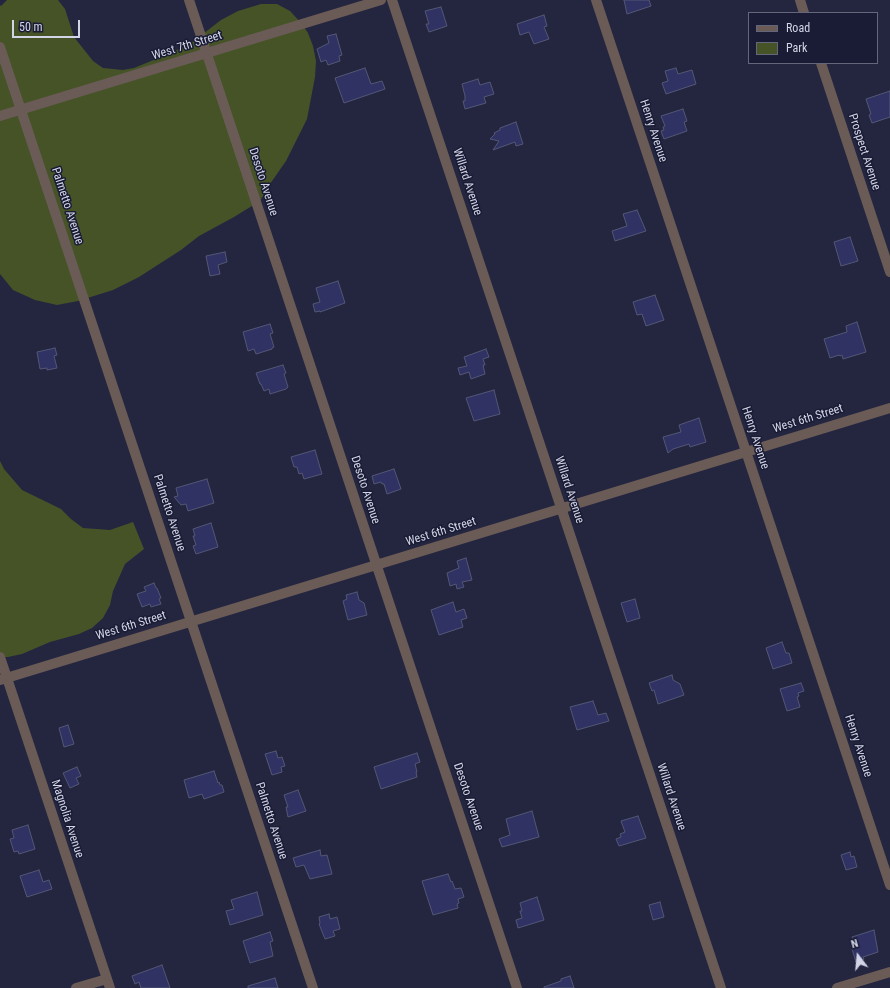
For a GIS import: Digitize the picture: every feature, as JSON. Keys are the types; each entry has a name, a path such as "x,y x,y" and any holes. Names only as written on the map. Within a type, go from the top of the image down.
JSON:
{"street":[{"name":"Desoto Avenue","path":"189,0 517,988"},
{"name":"West 7th Street","path":"0,116 381,0"},
{"name":"Willard Avenue","path":"392,0 721,988"},
{"name":"Henry Avenue","path":"596,0 890,884"},
{"path":"800,0 804,12"},
{"name":"Palmetto Avenue","path":"0,47 313,988"},
{"name":"Prospect Avenue","path":"821,64 890,272"},
{"name":"West 6th Street","path":"3,679 890,408"},
{"name":"Magnolia Avenue","path":"0,657 3,679 108,983"},
{"path":"837,988 890,972"},
{"path":"76,988 108,983"}],"green space":[{"path":"7,0 58,0 65,9 74,37 93,61 103,68 123,70 134,68 190,44 221,20 238,11 261,4 277,4 290,11 308,33 313,46 316,61 315,77 307,119 286,161 260,201 199,236 181,250 139,277 113,290 78,301 57,305 35,300 13,290 0,274 0,5 1,6"},
{"path":"0,461 4,469 22,490 61,509 83,528 110,530 133,522 144,549 125,564 113,591 110,605 103,618 92,628 79,634 50,642 22,654 8,657 0,657"}],"building":[{"path":"624,0 649,0 651,6 627,14"},
{"path":"441,7 447,26 429,32 426,24 429,24 425,11"},
{"path":"544,15 547,26 544,27 549,39 534,44 529,32 520,35 517,24"},
{"path":"336,34 342,55 339,56 340,61 328,65 326,60 321,62 317,49 329,43 327,36"},
{"path":"365,68 371,84 382,81 385,89 344,103 335,78"},
{"path":"676,68 678,74 692,70 696,84 666,94 662,83 668,81 665,71"},
{"path":"478,79 480,85 490,82 494,94 484,97 486,103 465,109 463,101 465,101 465,96 462,84"},
{"path":"890,91 890,117 872,123 869,115 871,114 866,99"},
{"path":"683,109 687,121 684,122 687,131 664,139 661,131 664,130 663,127 665,126 661,116"},
{"path":"516,122 523,144 516,146 515,142 493,150 499,141 490,139 495,134 494,133 500,130 500,128"},
{"path":"637,210 646,231 615,241 612,231 627,226 623,214"},
{"path":"850,237 858,261 841,266 834,242"},
{"path":"225,252 227,262 218,265 220,274 210,276 206,256"},
{"path":"338,281 345,303 320,312 315,312 313,304 320,302 316,288"},
{"path":"655,295 664,320 646,326 642,314 637,315 633,302"},
{"path":"857,322 866,352 843,359 842,355 830,358 824,339 847,332 846,326"},
{"path":"270,324 273,333 270,334 274,347 256,354 254,349 248,351 243,332"},
{"path":"55,348 57,355 54,356 57,368 47,370 47,368 40,369 37,352"},
{"path":"486,349 489,357 483,359 485,374 471,379 469,372 460,375 458,368 467,366 464,357"},
{"path":"283,365 288,387 270,394 269,389 264,391 256,373"},
{"path":"494,390 500,414 474,421 466,398"},
{"path":"699,418 706,442 690,447 689,444 673,449 668,453 663,437 681,432 679,425"},
{"path":"315,450 322,474 304,479 302,473 299,474 297,467 294,467 291,457"},
{"path":"394,469 401,489 387,494 384,484 381,482 374,484 372,476"},
{"path":"207,479 214,503 188,511 186,504 181,505 174,497 178,496 176,488"},
{"path":"211,523 218,547 196,554 193,546 196,545 193,536 195,536 193,529"},
{"path":"466,558 472,580 462,582 464,587 457,589 456,584 450,586 447,573 459,568 457,561"},
{"path":"154,583 161,598 159,599 161,604 151,607 150,604 142,607 137,594 146,591 144,587"},
{"path":"357,592 359,600 364,603 367,615 348,620 343,601 347,599 346,595"},
{"path":"635,599 640,618 627,622 621,603"},
{"path":"453,602 456,612 464,609 467,618 461,620 463,627 439,635 431,610"},
{"path":"782,642 786,653 789,653 792,663 773,669 766,648"},
{"path":"672,675 673,680 680,684 684,695 658,704 654,690 652,691 649,683"},
{"path":"801,683 804,691 798,693 799,696 797,697 800,707 787,711 780,689"},
{"path":"593,701 598,715 606,713 609,721 577,730 570,707"},
{"path":"68,725 74,744 64,747 59,728"},
{"path":"276,751 278,758 282,757 285,766 281,767 282,772 272,775 265,754"},
{"path":"417,753 420,762 415,764 417,777 381,789 374,767"},
{"path":"77,767 81,776 76,778 79,784 70,788 63,773"},
{"path":"214,771 218,783 219,782 220,785 222,785 224,792 204,799 202,794 189,798 184,780"},
{"path":"298,790 306,811 288,817 286,807 288,807 284,795"},
{"path":"532,811 539,837 502,847 499,839 510,835 506,819"},
{"path":"638,816 646,838 619,846 616,839 621,837 620,834 625,832 621,821"},
{"path":"28,825 35,849 19,854 18,851 14,852 10,839 14,838 12,830"},
{"path":"320,850 321,856 327,855 332,874 310,879 304,865 296,867 293,858"},
{"path":"850,852 851,857 854,856 857,867 846,870 841,855"},
{"path":"39,870 43,882 49,880 52,889 27,897 20,876"},
{"path":"448,874 455,889 461,888 464,897 458,899 458,908 433,915 422,881"},
{"path":"257,892 263,915 230,925 226,911 234,909 231,900"},
{"path":"537,897 544,920 518,928 516,920 522,918 520,903"},
{"path":"660,902 664,917 653,920 649,905"},
{"path":"329,914 330,919 337,917 340,929 333,931 335,936 325,939 319,924 319,917"},
{"path":"874,930 878,952 863,957 864,959 856,962 852,949 855,948 852,937"},
{"path":"270,932 273,941 270,942 273,956 250,963 243,941"},
{"path":"162,965 170,988 141,988 139,982 135,984 132,976"},
{"path":"570,976 574,988 544,988 561,981 561,979"},
{"path":"275,978 278,988 248,988 248,986"}]}
